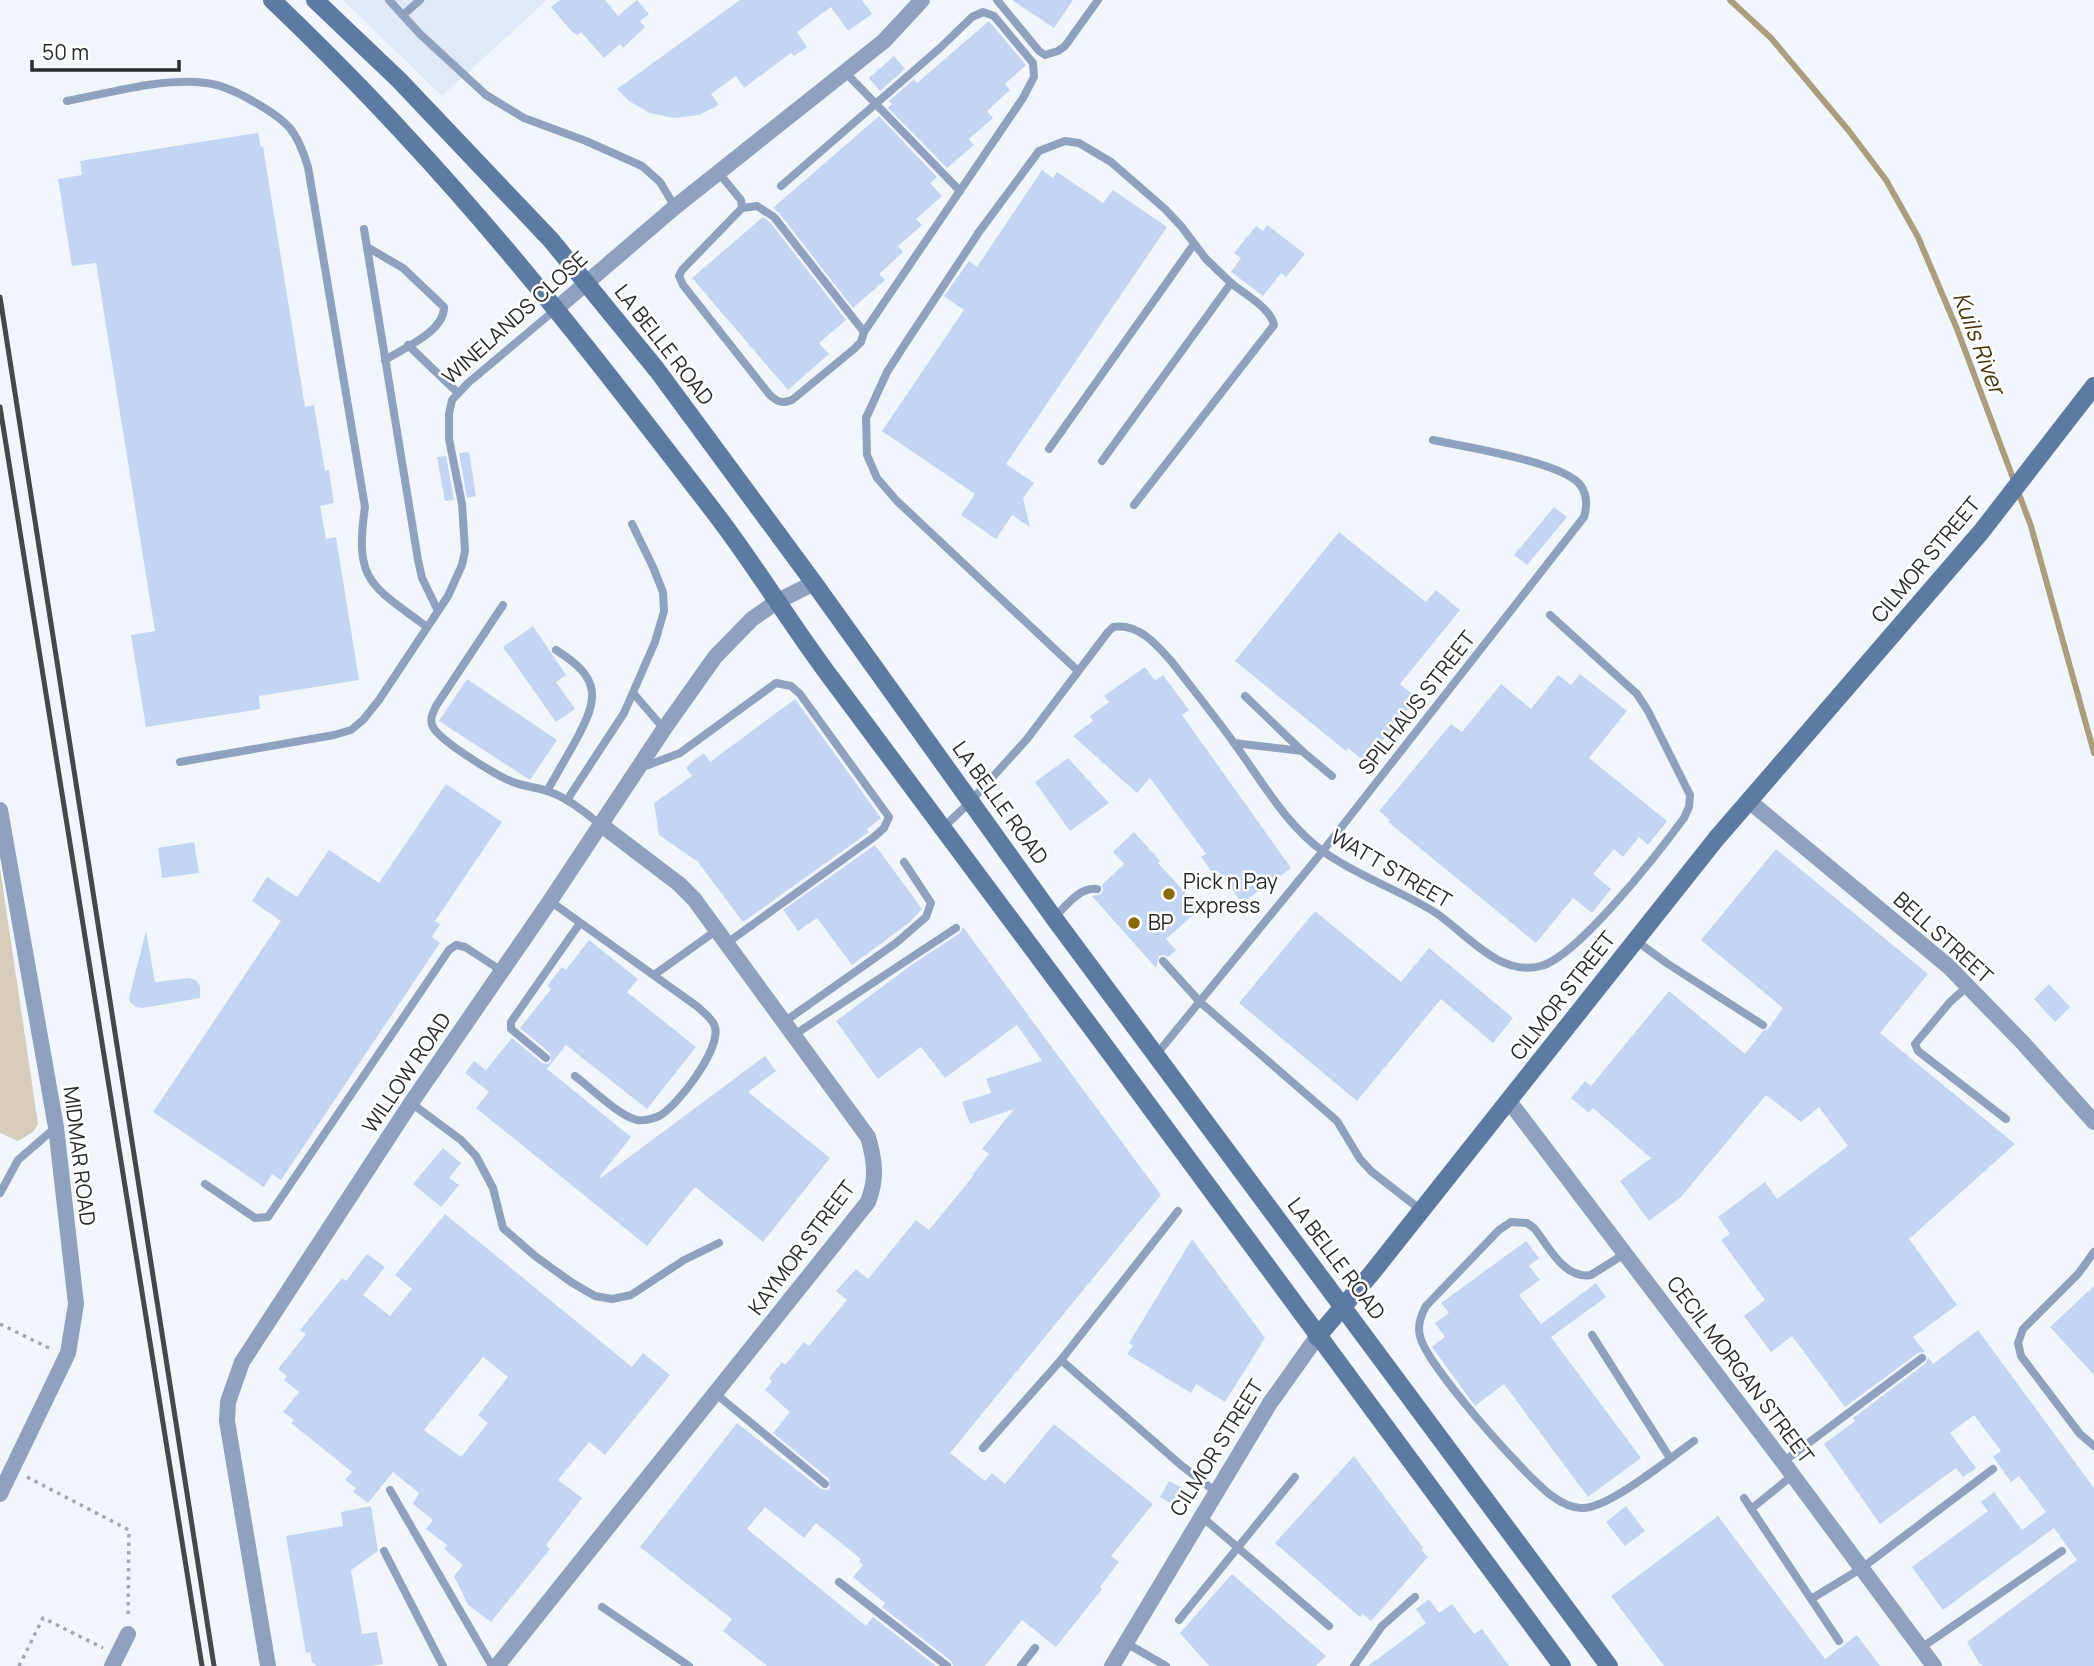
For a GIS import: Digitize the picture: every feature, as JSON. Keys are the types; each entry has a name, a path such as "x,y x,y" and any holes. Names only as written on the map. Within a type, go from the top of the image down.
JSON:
{"main road":[{"path":"272,0 404,133 556,309 669,453 778,601 821,665 1562,1666"},
{"name":"LA BELLE ROAD","path":"315,0 408,90 551,240 657,370 814,583 1054,918 1609,1666"},
{"name":"CILMOR STREET","path":"1317,1337 1509,1101 1635,940 1749,801 1981,532 2094,386"}],"street":[{"name":"WINELANDS CLOSE","path":"556,309 675,207 884,41 922,0"},
{"name":"WILLOW ROAD","path":"268,1666 227,1421 228,1402 242,1362 411,1103 664,729 732,637 752,618 814,583"},
{"name":"BELL STREET","path":"1749,801 1948,965 2094,1122"},
{"name":"MIDMAR ROAD","path":"0,810 56,1127 76,1304 66,1357 0,1494"},
{"name":"KAYMOR STREET","path":"494,1666 716,1394 868,1202 876,1172 869,1137 694,899 679,884 600,824"},
{"name":"CECIL MORGAN STREET","path":"1509,1101 1626,1253 1934,1666"},
{"name":"CILMOR STREET","path":"1112,1666 1270,1403 1317,1337"},
{"path":"115,1661 128,1634"}],"lane":[{"path":"389,0 485,95 524,118 642,166 660,181 675,207"},
{"path":"403,15 420,0"},
{"path":"997,0 1045,55 1065,46 1098,0"},
{"path":"781,186 976,14 987,12 1001,24 1033,63 1034,77 864,331 861,342 792,400 784,403 769,394 691,296 679,276 742,208 757,206 774,217 864,331"},
{"path":"845,72 960,191"},
{"path":"67,101 170,82 207,83 241,94 265,108 285,122 300,139 308,167 366,507 361,535 365,570 383,594 427,627"},
{"path":"1078,671 942,546 877,478 867,455 866,418 887,372 979,232 1039,151 1065,141 1079,143 1111,162 1165,209 1231,283 1268,313 1274,325 1134,505"},
{"path":"718,172 741,200 742,208"},
{"path":"364,229 418,560 422,578 438,611"},
{"path":"1049,449 1194,244"},
{"path":"367,247 403,268 444,307 437,327 385,360"},
{"path":"1102,461 1231,283"},
{"name":"WINELANDS CLOSE","path":"180,762 321,738 351,730 363,720 438,611 457,579 465,551 462,504 449,439 452,400 556,309"},
{"path":"408,345 458,393"},
{"name":"SPILHAUS STREET","path":"1156,1055 1322,852 1577,527 1586,511 1587,498 1581,484 1562,470 1433,440"},
{"path":"567,800 634,694 664,611 663,592 632,524"},
{"path":"503,605 436,706 431,716 431,724 447,740 502,778 547,791 567,800 600,824"},
{"name":"WATT STREET","path":"944,828 1027,739 1113,627 1128,627 1157,645 1172,662 1275,801 1322,852 1427,908 1491,956 1524,968 1543,965 1575,944 1604,914 1678,826 1689,807 1690,795 1637,694 1550,615"},
{"path":"547,791 592,707 590,683 584,672 556,650"},
{"path":"637,769 680,753 724,723 767,688 783,683 800,694 886,809 889,817 888,823 874,837 722,937 654,975"},
{"path":"634,694 664,729"},
{"path":"1245,696 1332,776"},
{"path":"1234,743 1302,751"},
{"path":"789,1028 926,917 931,903 904,862"},
{"path":"1054,918 1081,892 1097,889"},
{"path":"550,901 698,1007 712,1020 716,1029 710,1054 693,1082 661,1115 645,1120 627,1116 575,1076"},
{"path":"546,1058 511,1029 512,1022 580,923"},
{"path":"789,1028 956,928"},
{"path":"1635,940 1763,1025"},
{"path":"205,1184 255,1218 268,1217 449,950 456,945 465,947 502,971"},
{"path":"1164,961 1200,1002 1337,1121 1372,1172 1421,1210"},
{"path":"1968,986 1950,1002 1915,1044 1918,1051 2006,1119"},
{"path":"411,1103 461,1140 476,1156 493,1188 503,1228 535,1256 595,1296 612,1299 631,1295 684,1260 719,1243"},
{"path":"0,1193 18,1160 56,1127"},
{"path":"983,1448 1061,1360 1178,1211"},
{"path":"1626,1253 1591,1275 1572,1273 1563,1266 1534,1228 1527,1223 1511,1222 1499,1230 1426,1306 1420,1316 1420,1336 1425,1350 1473,1413 1551,1496 1563,1503 1578,1508 1592,1508 1613,1499 1694,1441"},
{"path":"2094,1252 2078,1274 2023,1329 2018,1343 2021,1356 2080,1434 2094,1446"},
{"path":"1592,1335 1670,1458"},
{"path":"1751,1509 1788,1469 1922,1357"},
{"path":"1061,1360 1182,1466 1216,1492"},
{"path":"716,1394 825,1484"},
{"path":"1811,1599 1862,1568 1993,1469"},
{"path":"1179,1620 1295,1477"},
{"path":"390,1490 494,1666"},
{"path":"1744,1498 1839,1642"},
{"path":"1201,1516 1329,1626"},
{"path":"384,1551 443,1666"},
{"path":"1921,1648 2062,1551"},
{"path":"839,1582 947,1666"},
{"path":"1354,1666 1382,1626 1415,1597"},
{"path":"602,1607 689,1666"},
{"path":"1126,1643 1166,1666"},
{"path":"1021,1666 1035,1648"}],"path":[{"path":"0,1324 66,1357"},
{"path":"12,1469 129,1530 128,1634"},
{"path":"19,1666 43,1618 115,1661"}],"shaded area":[{"path":"343,0 547,0 442,96"},
{"path":"0,868 38,1124 33,1132 18,1141 0,1133"}],"building":[{"path":"560,0 605,0 618,16 637,0 649,14 640,21 645,27 623,48 620,44 604,58 581,32 577,35 572,32 551,7"},
{"path":"740,0 862,0 872,14 848,31 831,7 797,32 807,47 794,56 791,53 744,88 736,76 711,94 719,105 699,115 674,118 650,113 629,101 617,89"},
{"path":"1012,0 1073,0 1054,28"},
{"path":"989,21 1026,65 1005,84 1010,90 987,111 993,118 969,139 974,145 947,168 888,108 892,104 889,101 914,79 917,83"},
{"path":"894,56 905,69 880,91 869,78"},
{"path":"879,116 937,177 930,183 942,196 916,219 922,225 898,246 903,252 879,274 885,280 853,308 773,208"},
{"path":"258,133 261,147 263,146 305,407 314,405 325,471 329,470 334,503 320,506 326,539 336,537 359,680 259,696 260,709 146,727 131,635 155,631 96,263 72,266 58,179 82,175 80,161"},
{"path":"1042,170 1053,178 1057,172 1103,203 1113,190 1167,227 1006,464 1034,483 1023,498 1030,527 1012,515 996,539 961,515 975,494 882,431 964,310 944,296 969,261 977,267"},
{"path":"763,217 770,222 846,320 819,343 829,354 788,390 692,278"},
{"path":"1267,225 1305,254 1286,277 1281,273 1263,296 1231,272 1241,258 1234,253 1256,226 1263,231"},
{"path":"469,452 476,496 467,498 459,453"},
{"path":"446,456 454,500 445,501 437,457"},
{"path":"1554,507 1567,517 1527,565 1514,555"},
{"path":"1339,532 1426,602 1436,590 1460,610 1400,684 1417,698 1365,762 1348,748 1346,751 1235,661"},
{"path":"533,626 566,675 556,682 575,709 556,722 503,647"},
{"path":"1145,667 1155,681 1163,675 1189,710 1182,715 1291,868 1242,903 1219,872 1214,875 1201,857 1206,854 1150,778 1137,793 1073,736 1093,721 1090,716 1109,702 1104,696"},
{"path":"1580,674 1627,711 1589,758 1667,821 1648,845 1639,837 1623,857 1614,849 1593,874 1611,889 1592,913 1573,898 1536,943 1388,822 1390,820 1379,811 1451,724 1462,732 1501,684 1531,709 1558,675 1571,685"},
{"path":"467,679 557,740 530,780 439,721"},
{"path":"795,699 881,818 867,829 869,832 743,922 698,862 659,835 654,803 692,776 686,768 694,760 704,753 710,762"},
{"path":"1068,758 1109,803 1070,831 1035,782"},
{"path":"446,784 502,822 435,921 440,924 432,937 440,943 281,1180 272,1174 264,1187 153,1112 281,921 252,901 267,877 297,897 329,850 379,883"},
{"path":"1134,832 1200,909 1166,939 1176,950 1168,957 1159,956 1156,968 1092,896 1101,894 1102,885 1124,864 1113,852"},
{"path":"194,842 199,873 162,878 158,848"},
{"path":"875,845 922,909 910,922 852,965 817,918 798,931 783,910"},
{"path":"1776,849 1928,974 1880,1033 2015,1144 1909,1239 1957,1305 1913,1337 1925,1352 1918,1353 1845,1407 1792,1336 1771,1352 1744,1316 1765,1300 1721,1240 1730,1234 1718,1217 1765,1182 1777,1199 1848,1146 1819,1107 1801,1122 1766,1095 1681,1197 1649,1221 1620,1181 1651,1158 1593,1108 1589,1113 1571,1098 1585,1081 1591,1086 1669,991 1745,1054 1763,1031 1768,1029 1783,1008 1701,940"},
{"path":"1315,911 1401,982 1429,948 1513,1018 1493,1043 1441,999 1357,1101 1239,1003"},
{"path":"963,927 1161,1195 950,1453 985,1481 992,1473 1005,1484 1054,1424 1153,1504 1111,1556 1119,1562 1100,1587 1102,1589 1056,1647 1022,1620 985,1666 953,1666 951,1661 882,1607 885,1603 853,1577 863,1565 859,1562 861,1559 816,1523 804,1538 765,1507 747,1529 866,1626 873,1617 936,1666 767,1666 723,1631 732,1619 640,1547 737,1423 821,1489 830,1488 829,1479 773,1433 790,1412 765,1390 772,1381 769,1378 782,1362 785,1365 804,1342 809,1346 847,1300 836,1291 856,1269 868,1279 916,1220 929,1230 989,1154 982,1149 1014,1109 970,1124 962,1102 991,1093 986,1079 1042,1061 1017,1025 945,1078 921,1047 878,1079 836,1021 960,933"},
{"path":"146,931 155,982 189,978 196,980 200,986 200,998 143,1008 130,1002"},
{"path":"589,940 638,979 627,992 696,1047 647,1109 566,1045 547,1069 631,1137 601,1178 765,1056 776,1071 748,1092 830,1158 763,1242 695,1187 647,1246 476,1108 489,1092 465,1073 474,1061 486,1070 512,1038 542,1063 551,1062 550,1053 520,1028 551,989 547,986 562,967 566,970"},
{"path":"2049,984 2070,1007 2055,1022 2034,999"},
{"path":"443,1148 461,1163 449,1178 459,1185 441,1207 413,1184"},
{"path":"445,1214 632,1367 643,1353 670,1375 605,1455 589,1442 558,1480 582,1498 546,1545 550,1549 491,1622 468,1605 454,1576 463,1565 444,1549 447,1545 426,1529 433,1520 413,1504 419,1493 393,1472 368,1503 353,1492 356,1488 345,1480 352,1472 291,1423 294,1420 283,1412 299,1392 284,1380 287,1376 278,1369 306,1334 300,1330 342,1278 346,1281 367,1254 385,1267 363,1295 390,1316 412,1289 395,1275","holes":["483,1357 508,1377 478,1415 488,1423 461,1457 424,1430"]},
{"path":"1192,1239 1265,1338 1225,1402 1196,1384 1191,1393 1127,1354 1133,1346 1129,1343"},
{"path":"1526,1241 1539,1258 1529,1266 1540,1280 1519,1295 1541,1324 1596,1283 1606,1297 1551,1337 1641,1458 1588,1497 1504,1384 1475,1406 1432,1347 1445,1337 1435,1323 1449,1313 1441,1303"},
{"path":"2094,1286 2094,1375 2050,1327"},
{"path":"1978,1330 2094,1488 2094,1666 1983,1666 1967,1642 2077,1560 2054,1528 1943,1610 1912,1567 1988,1511 1981,1502 1994,1492 2022,1530 2046,1512 2019,1476 2011,1482 1993,1457 2001,1451 1974,1415 1950,1433 1976,1468 1963,1477 1956,1468 1880,1524 1824,1444 1855,1421 1853,1418 1926,1363 1928,1357 1933,1364"},
{"path":"1354,1456 1428,1557 1371,1621 1363,1614 1360,1617 1275,1543"},
{"path":"1169,1481 1184,1489 1175,1506 1160,1497"},
{"path":"371,1506 378,1551 351,1570 362,1634 377,1632 383,1664 317,1666 312,1662 310,1652 306,1653 286,1536 343,1526 341,1512"},
{"path":"1626,1506 1645,1531 1625,1546 1606,1522"},
{"path":"1718,1516 1825,1659 1857,1635 1880,1666 1664,1666 1611,1596"},
{"path":"1232,1574 1326,1656 1316,1666 1209,1666 1180,1633"},
{"path":"1429,1599 1439,1613 1452,1604 1474,1634 1482,1629 1509,1666 1368,1666 1426,1623 1416,1609"}],"waterway":[{"name":"Kuils River","path":"1730,0 1771,38 1849,131 1886,180 1918,237 1957,329 2031,526 2094,753"}],"railway":[{"path":"0,297 214,1666"},
{"path":"0,407 202,1666"}],"place":[{"name":"Pick n Pay Express","path":"1169,894"},
{"name":"BP","path":"1134,923"}]}
